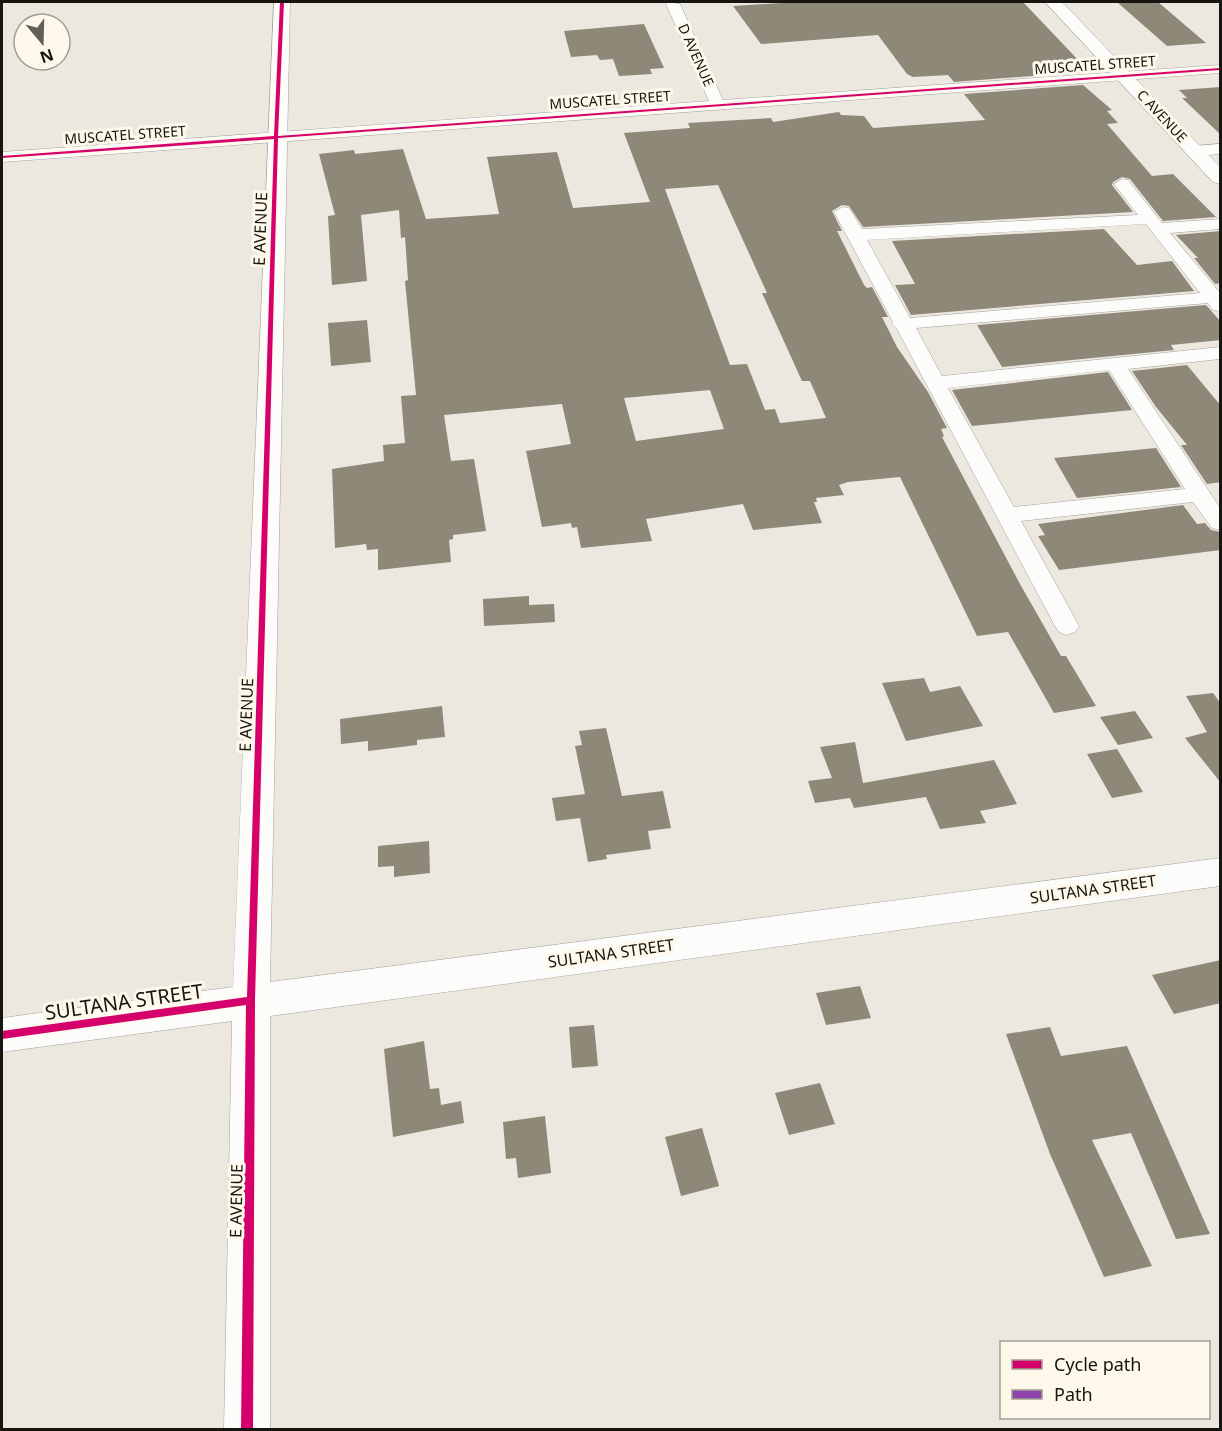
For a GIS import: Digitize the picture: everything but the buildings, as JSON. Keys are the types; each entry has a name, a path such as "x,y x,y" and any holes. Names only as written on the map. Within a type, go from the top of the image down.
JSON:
{"street":[{"name":"E AVENUE","path":"247,1430 251,1000 282,2"},
{"name":"C AVENUE","path":"1053,2 1206,156 1221,178"},
{"name":"D AVENUE","path":"673,4 718,105"},
{"name":"MUSCATEL STREET","path":"2,157 1221,69"},
{"path":"1206,156 1221,149"},
{"path":"1122,184 1156,223 1217,302"},
{"path":"843,212 901,324 1008,515 1066,626"},
{"path":"855,236 1156,223 1221,224"},
{"path":"901,324 1217,302"},
{"path":"935,383 1221,353"},
{"path":"1115,364 1221,523"},
{"path":"1008,515 1200,494"},
{"name":"SULTANA STREET","path":"2,1035 1221,872"}],"cycle path":[{"path":"247,1430 251,1000 282,2"},
{"path":"2,157 1220,69"},
{"path":"2,1035 251,1000"}]}
